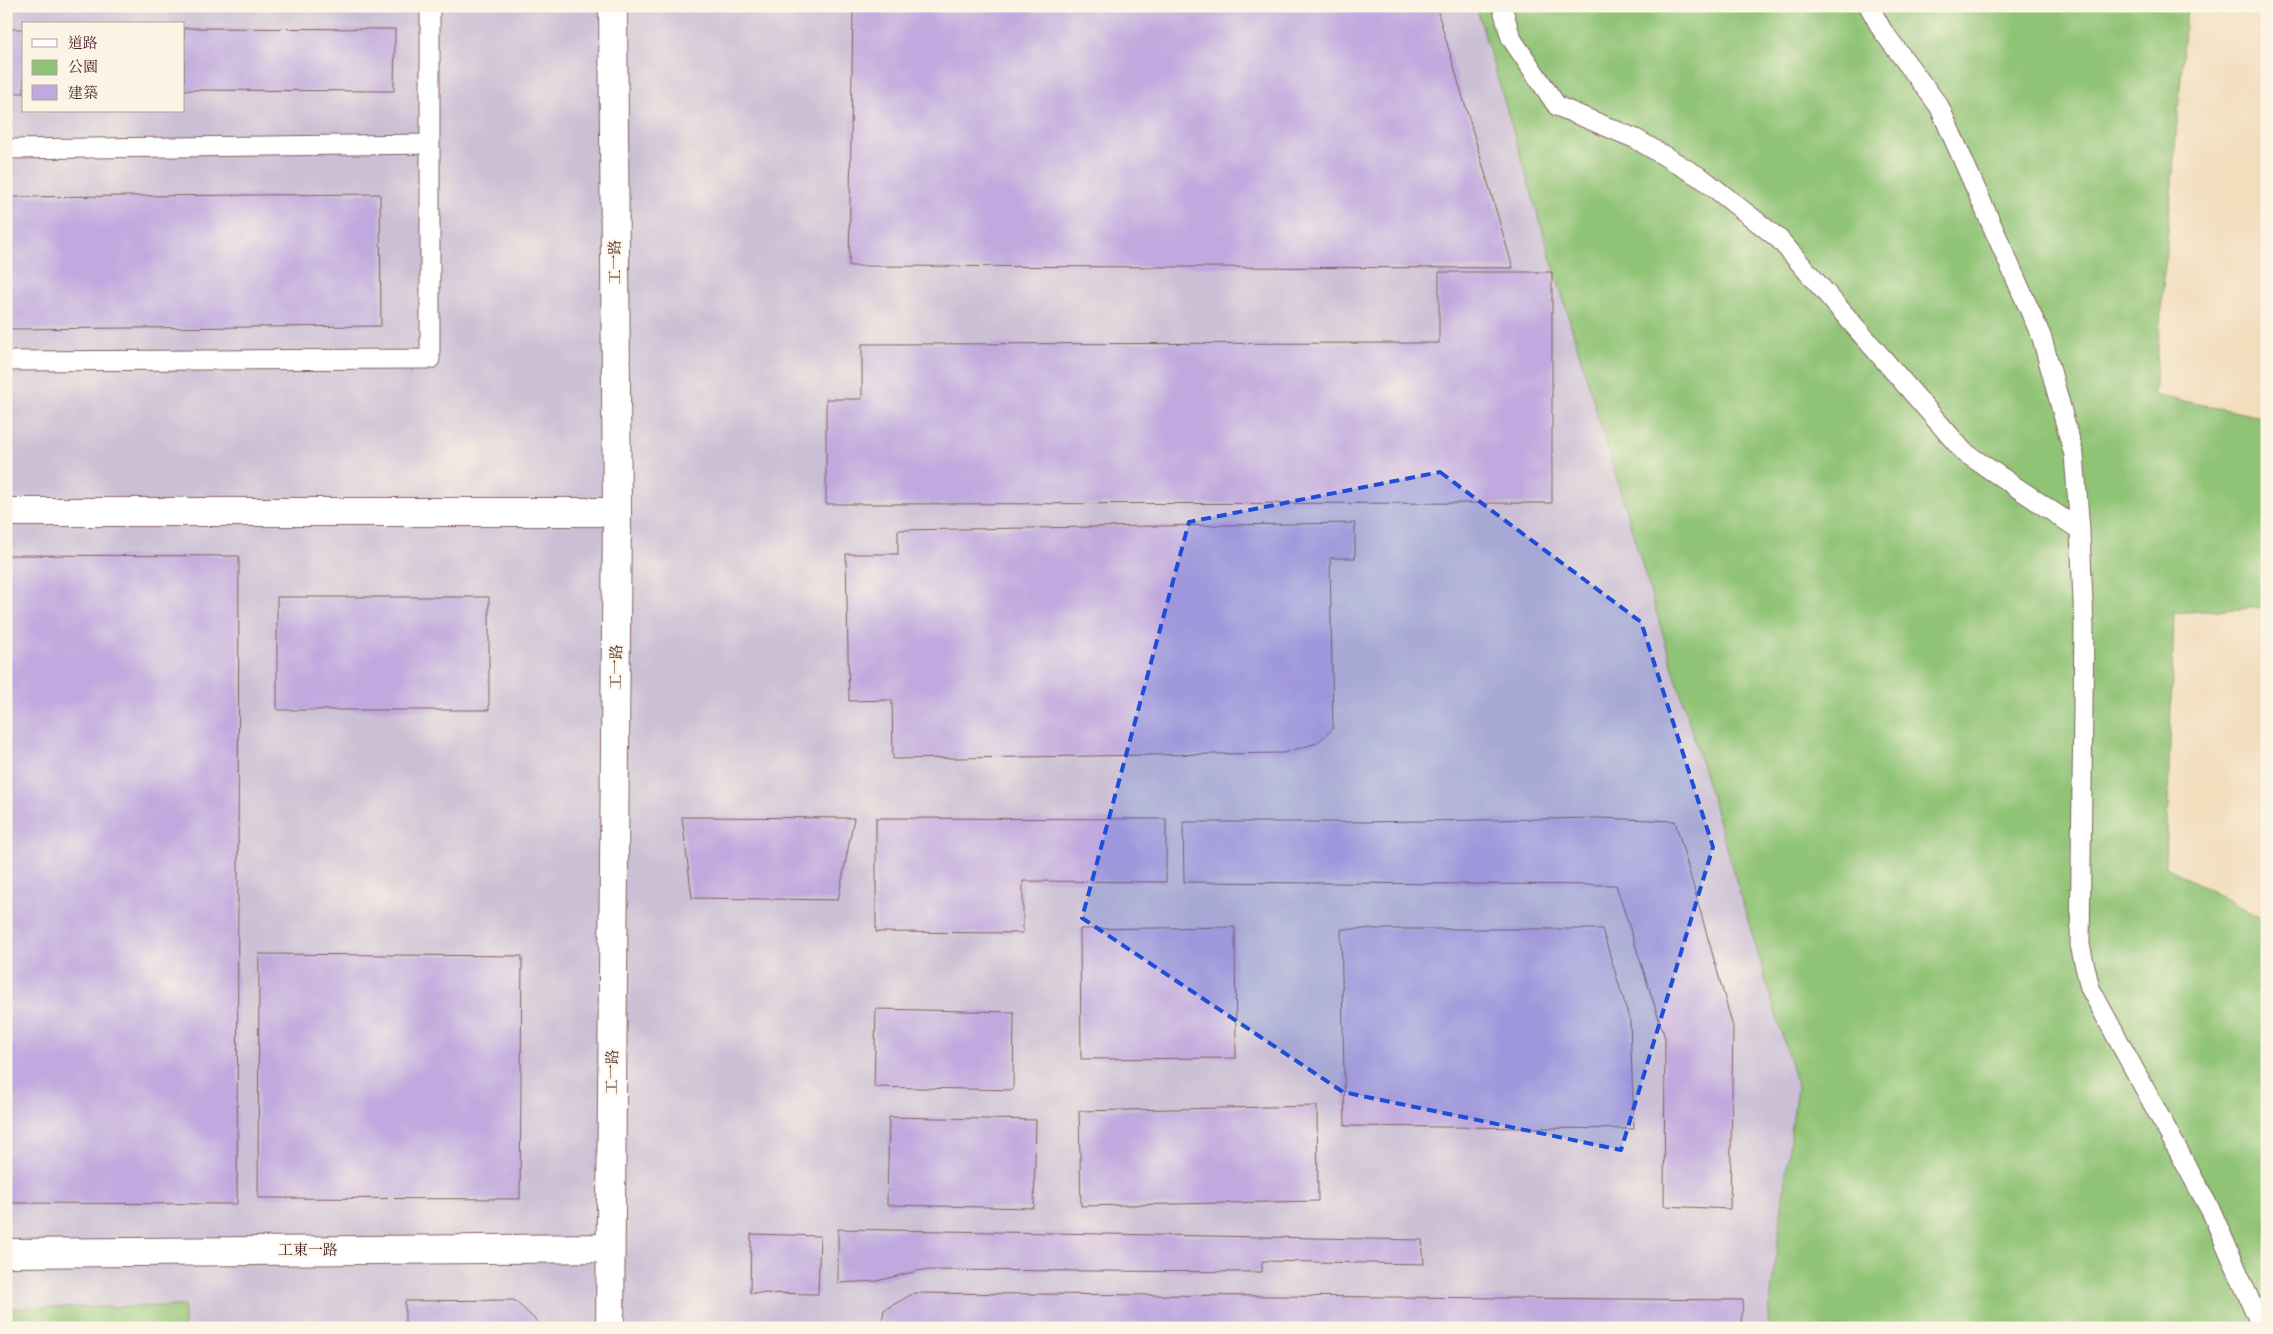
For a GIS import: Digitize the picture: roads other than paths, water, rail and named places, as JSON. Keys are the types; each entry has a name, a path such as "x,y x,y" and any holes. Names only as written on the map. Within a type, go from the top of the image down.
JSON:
{"street":[{"name":"工一路","path":"610,1328 617,512 613,6"},
{"path":"6,512 617,512"},
{"name":"工東一路","path":"6,1253 610,1248"}],"lane":[{"path":"6,361 430,359 430,6"},
{"path":"1502,6 1511,38 1557,106 1636,139 1703,179 1779,239 1964,452 2080,530"},
{"path":"1869,6 1882,30 1939,106 2042,338 2074,455 2080,530 2084,626 2080,945 2090,988 2212,1213 2262,1328"},
{"path":"6,149 430,144"}]}
